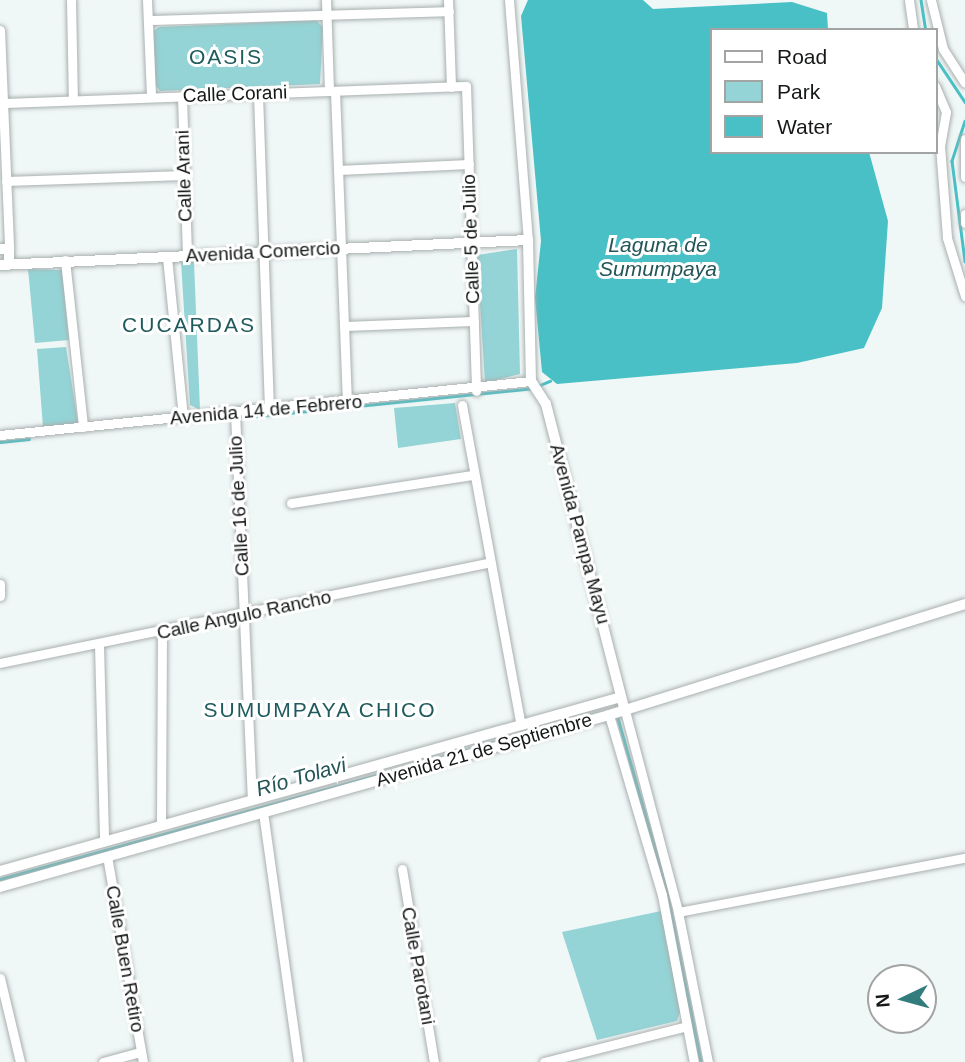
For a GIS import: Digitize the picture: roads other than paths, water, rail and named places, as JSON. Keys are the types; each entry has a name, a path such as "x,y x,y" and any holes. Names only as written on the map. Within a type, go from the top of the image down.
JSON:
{"street":[{"path":"71,0 73,100"},
{"path":"147,0 151,97"},
{"path":"326,0 338,170 347,403"},
{"path":"448,0 451,87"},
{"name":"Avenida Pampa Mayu","path":"509,0 528,240 531,381 547,404 678,912 708,1062"},
{"path":"909,0 913,28"},
{"path":"932,0 943,49 965,83"},
{"path":"148,20 449,11"},
{"path":"0,30 6,181 4,263"},
{"name":"Calle Corani","path":"3,103 466,86"},
{"name":"Calle 5 de Julio","path":"466,86 476,391"},
{"path":"937,91 946,112 940,146 947,237 965,296"},
{"path":"258,94 268,410"},
{"name":"Calle Arani","path":"182,96 187,256"},
{"path":"965,139 965,177"},
{"path":"338,170 469,164"},
{"path":"6,181 184,175"},
{"path":"965,214 965,223"},
{"name":"Avenida Comercio","path":"4,263 528,240"},
{"path":"167,257 183,417"},
{"path":"65,260 83,426"},
{"path":"344,326 474,321"},
{"name":"Avenida 14 de Febrero","path":"0,435 183,417 235,417 268,410 476,391 531,381"},
{"path":"462,404 471,475 521,725"},
{"name":"Calle 16 de Julio","path":"235,417 252,798"},
{"path":"291,503 471,475"},
{"name":"Calle Angulo Rancho","path":"0,663 162,634 488,563"},
{"path":"0,584 0,596"},
{"name":"Avenida 21 de Septiembre","path":"0,871 252,798 521,725 623,702 965,604"},
{"path":"161,824 162,634"},
{"path":"99,645 104,840"},
{"name":"Avenida 21 de Septiembre","path":"0,887 610,715 623,702"},
{"path":"610,715 662,895 694,1062"},
{"path":"263,812 298,1062"},
{"name":"Calle Buen Retiro","path":"107,856 143,1062"},
{"path":"678,912 965,858"},
{"name":"Calle Parotani","path":"402,869 434,1062"},
{"path":"0,978 20,1062"},
{"path":"544,1062 687,1026"},
{"path":"103,1062 141,1052"}],"water":[{"name":"Laguna de Sumumpaya","path":"528,0 643,0 653,9 792,2 827,13 828,28 710,28 710,154 870,154 888,221 882,308 864,348 797,363 557,384 542,372 535,298 541,241 521,16"}],"waterway":[{"path":"921,0 926,28"},
{"path":"937,60 965,102"},
{"path":"965,121 952,161 965,261"},
{"path":"538,386 550,381"},
{"path":"239,418 532,388"},
{"path":"208,421 233,418"},
{"path":"0,442 29,439"},
{"name":"Río Tolavi","path":"0,879 609,711"},
{"name":"Río Tolavi","path":"618,718 666,888 701,1062"}],"district":[{"name":"OASIS","path":"226,57"},
{"name":"CUCARDAS","path":"189,325"},
{"name":"SUMUMPAYA CHICO","path":"320,710"}]}
